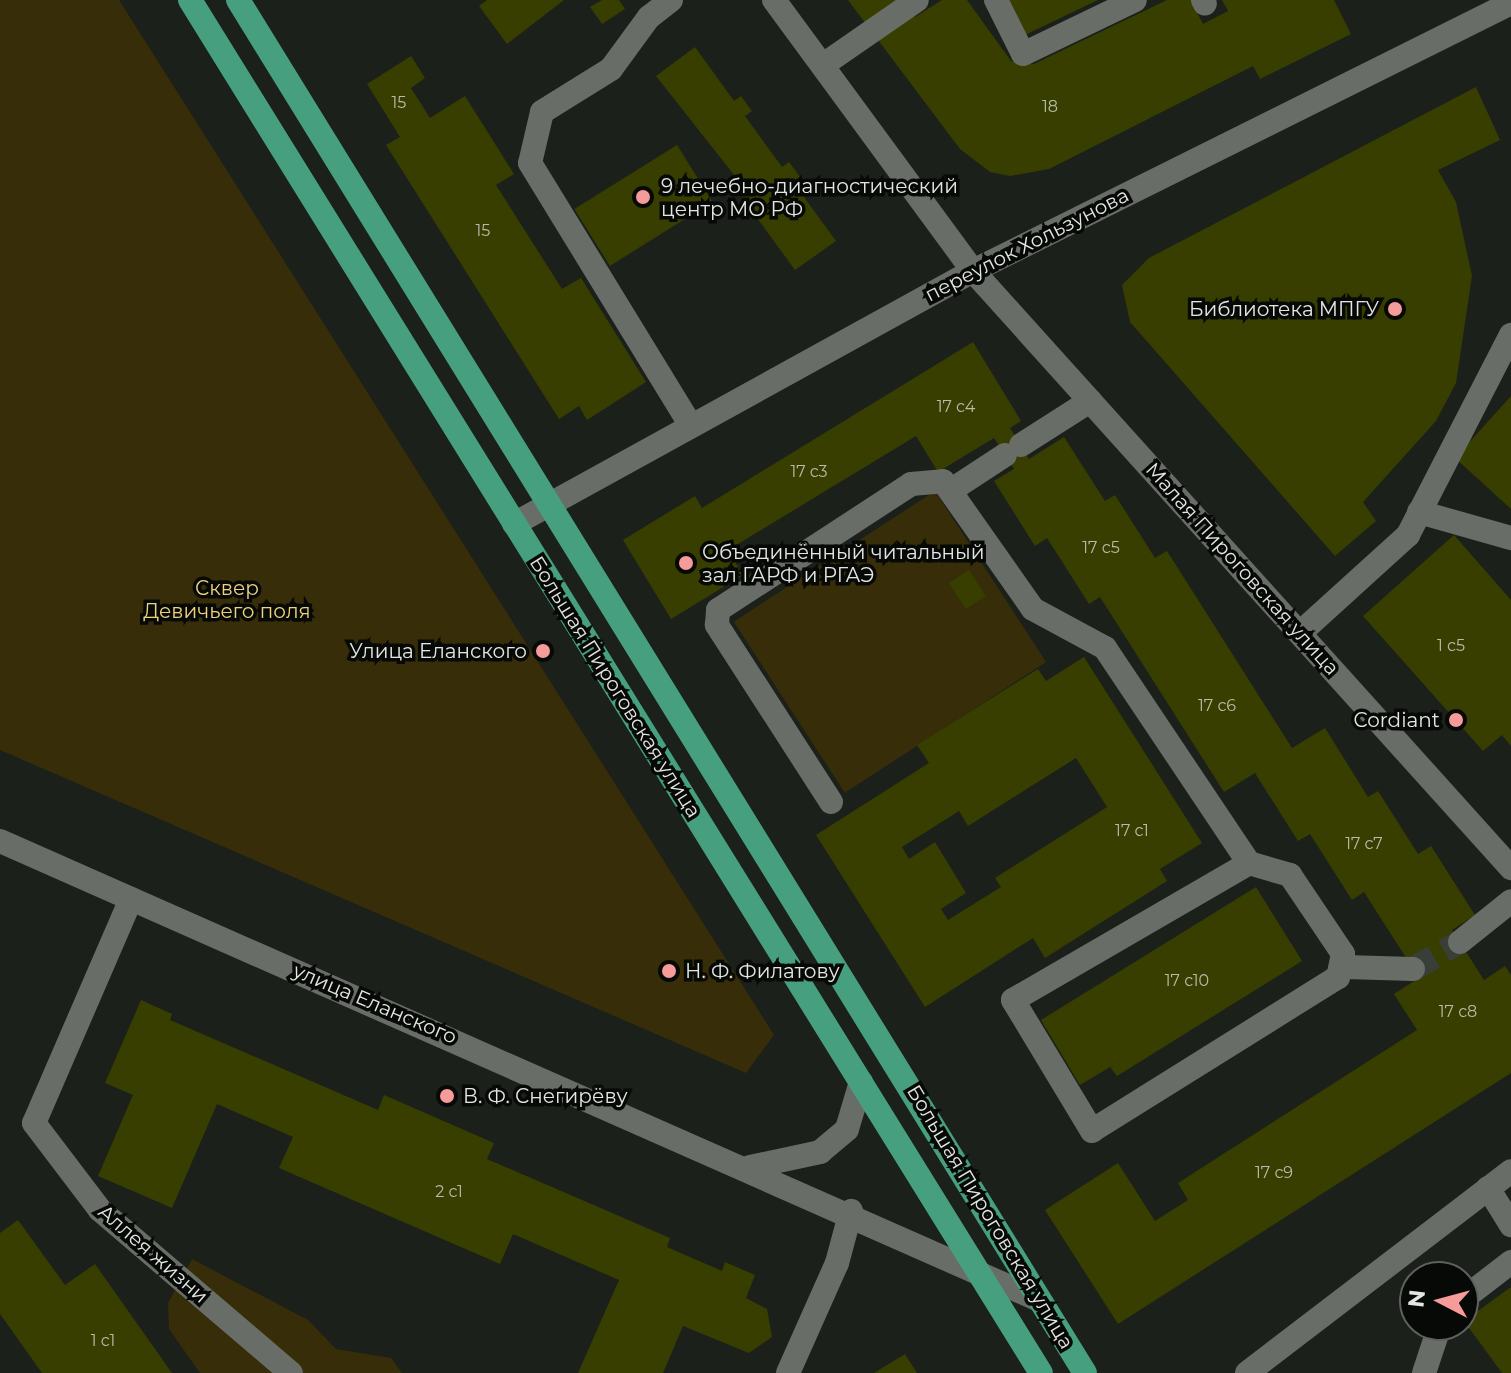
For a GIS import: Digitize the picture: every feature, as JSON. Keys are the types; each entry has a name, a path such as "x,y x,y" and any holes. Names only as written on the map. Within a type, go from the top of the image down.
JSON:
{"main road":[{"name":"Большая Пироговская улица","path":"190,0 1041,1373"},
{"name":"Большая Пироговская улица","path":"238,0 1085,1373"}],"street":[{"path":"671,0 649,17 611,69 542,112 530,163 690,424"},
{"name":"Малая Пироговская улица","path":"774,0 973,271 1511,868"},
{"path":"823,65 917,0"},
{"path":"996,0 1023,54 1135,0"},
{"name":"переулок Хользунова","path":"514,524 690,424 973,271 1511,3"},
{"path":"1300,633 1408,535 1511,335"},
{"path":"953,489 1090,401"},
{"path":"831,802 717,625 718,610 911,484 943,481 953,489 1033,609 1105,648 1249,863 1290,875 1345,967"},
{"path":"1419,512 1511,538"},
{"name":"улица Еланского","path":"0,841 851,1211 974,1266 1039,1300"},
{"path":"1249,863 1013,1000 1092,1131 1345,967 1413,969"},
{"name":"Аллея жизни","path":"131,899 34,1123 100,1210 291,1373"},
{"path":"1460,942 1511,901"},
{"path":"750,1167 820,1152 847,1129 861,1082"},
{"path":"1247,1373 1511,1171"},
{"path":"1488,1188 1511,1225"},
{"path":"788,1373 841,1253 851,1211"},
{"path":"1479,1287 1511,1262"},
{"path":"1424,1373 1435,1341"}],"green space":[{"name":"Сквер Девичьего поля","path":"0,0 119,0 774,1035 746,1073 0,750"},
{"path":"935,491 1046,662 845,793 734,622"},
{"path":"192,1259 308,1320 336,1349 391,1358 402,1373 200,1373 169,1329 168,1303"}],"building":[{"path":"487,0 564,0 507,44 479,6"},
{"path":"602,0 619,0 625,9 602,24 590,7"},
{"path":"848,0 902,0 915,17 942,0 967,0 1011,61 1034,64 1167,0 1191,0 1203,24 1228,11 1222,0 1334,0 1351,34 1260,79 1253,66 1049,169 1010,176 990,172 960,149"},
{"path":"1008,0 1098,0 1025,35"},
{"path":"695,47 734,101 741,96 752,111 745,116 782,167 789,162 800,177 793,182 836,241 795,270 736,189 742,185 656,76"},
{"path":"411,56 425,78 411,88 430,118 465,96 514,174 496,185 562,289 581,278 646,382 587,420 579,406 559,419 386,145 400,137 367,84"},
{"path":"1476,87 1500,140 1438,170 1456,202 1472,276 1456,383 1436,421 1363,502 1376,521 1335,556 1130,322 1122,285 1149,258"},
{"path":"677,145 713,202 610,266 574,209"},
{"path":"973,342 1021,421 1010,428 1029,459 1064,437 1105,501 1115,495 1155,558 1167,551 1292,748 1325,728 1368,797 1378,791 1418,854 1431,846 1475,915 1452,930 1484,980 1505,966 1511,975 1511,1073 1118,1324 1045,1210 1118,1163 1155,1221 1188,1200 1178,1183 1417,1030 1394,994 1419,978 1364,892 1352,900 1310,834 1298,841 1255,773 1224,792 1100,597 1089,604 1047,538 1035,546 994,481 1014,469 994,438 938,472 916,436 728,550 743,575 671,619 623,540 695,496 702,508"},
{"path":"1511,396 1511,509 1455,458"},
{"path":"1454,535 1511,600 1511,746 1502,735 1483,751 1363,616"},
{"path":"969,570 986,596 966,609 949,583"},
{"path":"1084,657 1202,843 1160,869 1167,881 1045,958 1033,938 925,1007 816,835 929,763 917,745 1038,669 1046,681","holes":["1076,758 1107,807 995,878 1001,887 948,920 941,909 966,893 935,842 909,859 902,847 959,811 968,826"]},
{"path":"1256,887 1302,961 1117,1076 1110,1067 1080,1085 1041,1020"},
{"path":"141,1000 172,1014 170,1020 378,1110 384,1095 494,1143 487,1159 670,1238 667,1247 722,1271 725,1262 755,1275 746,1298 767,1309 772,1337 749,1353 683,1326 663,1373 578,1373 619,1280 513,1234 500,1264 279,1168 293,1137 217,1104 172,1208 98,1176 133,1095 105,1083"},
{"path":"18,1220 65,1285 95,1264 172,1373 42,1373 0,1314 0,1233"},
{"path":"1511,1287 1511,1373 1502,1373 1479,1341 1479,1310"},
{"path":"905,1354 917,1373 874,1373"}],"tunnel":[{"path":"1413,969 1460,942"}],"place":[{"name":"9 лечебно-диагностический центр МО РФ","path":"643,197"},
{"name":"Библиотека МПГУ","path":"1395,309"},
{"name":"Объединённый читальный зал ГАРФ и РГАЭ","path":"686,563"},
{"name":"Улица Еланского","path":"543,651"},
{"name":"Cordiant","path":"1456,720"},
{"name":"Н. Ф. Филатову","path":"669,971"},
{"name":"В. Ф. Снегирёву","path":"447,1096"}]}
